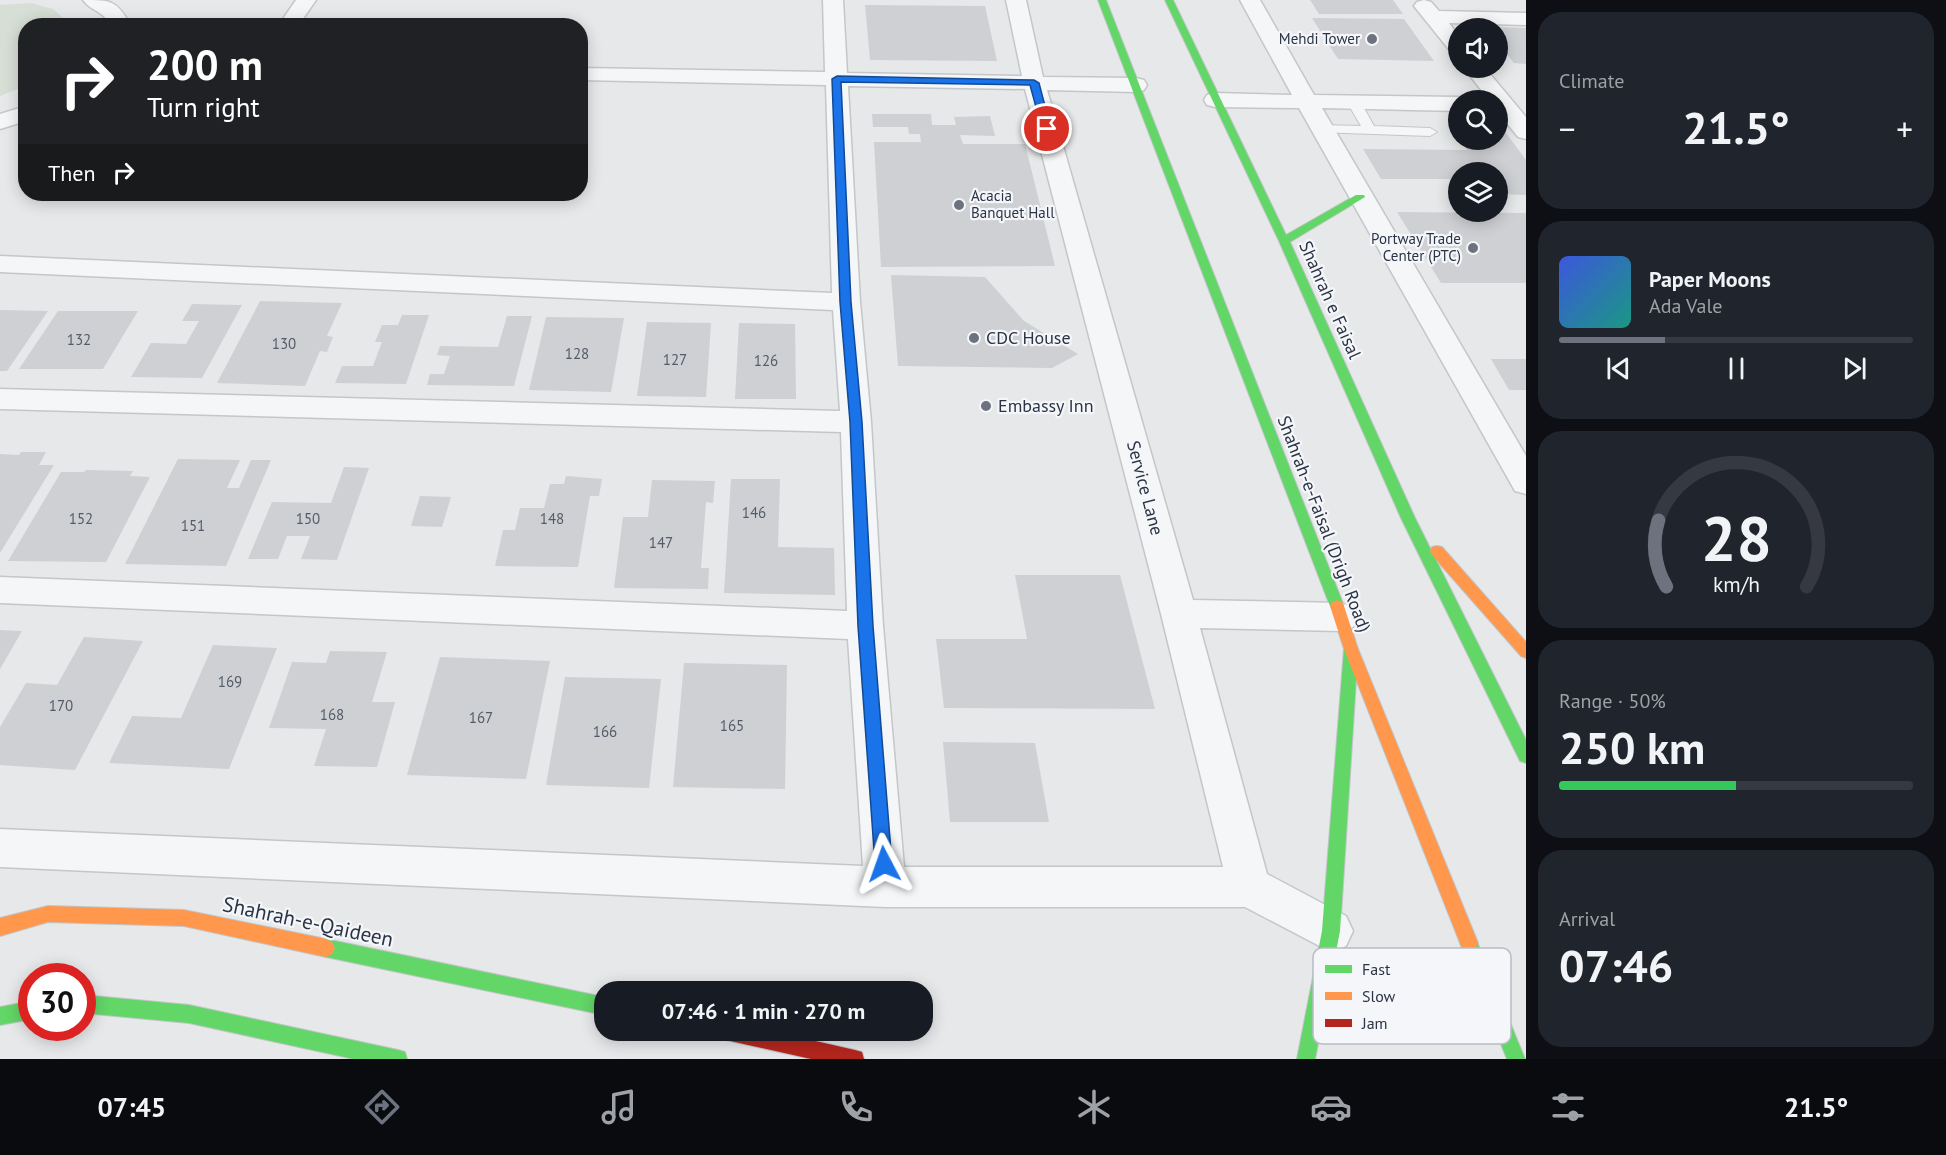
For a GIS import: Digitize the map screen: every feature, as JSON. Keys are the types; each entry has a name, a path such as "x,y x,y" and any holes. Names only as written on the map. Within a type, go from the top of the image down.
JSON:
{"main road":[{"name":"Shahrah-e-Faisal (Drigh Road)","path":"1102,0 1346,633 1472,948"},
{"path":"1169,0 1215,100"},
{"name":"Shahrah e Faisal","path":"1215,100 1284,241 1408,518"},
{"path":"1284,241 1360,197"},
{"path":"1408,518 1526,652"},
{"path":"1408,518 1526,756"},
{"path":"1328,948 1331,931 1346,633"},
{"name":"Shahrah-e-Qaideen","path":"0,927 48,914 184,918 594,1004"},
{"path":"96,1005 189,1014 398,1059"},
{"path":"0,1016 18,1011"},
{"path":"1306,1059 1313,1023"},
{"path":"772,1041 855,1059"},
{"name":"Shahrah-e-Faisal (Drigh Road)","path":"1510,1044 1516,1059"}],"street":[{"path":"93,0 113,11 117,18"},
{"path":"294,18 306,0"},
{"path":"833,0 846,302 856,422 866,626 885,888"},
{"name":"Service Lane","path":"1016,0 1034,83 1179,614 1249,887"},
{"path":"1250,0 1321,129 1526,483"},
{"path":"1420,0 1448,36"},
{"path":"1433,17 1526,19"},
{"path":"588,74 1136,85"},
{"path":"1483,78 1509,105 1526,132"},
{"path":"1215,100 1448,104"},
{"path":"0,122 18,116"},
{"path":"0,264 846,302"},
{"path":"0,399 856,422"},
{"path":"0,590 866,626"},
{"path":"1179,614 1346,633"},
{"path":"0,848 885,888 1249,887 1331,931"}],"lane":[{"path":"1354,102 1370,131"},
{"path":"1321,129 1430,132"}],"shaded area":[{"path":"31,3 53,9 63,18 18,18 18,89 0,96 0,5"}],"building":[{"path":"1310,0 1393,0 1403,14 1319,14"},
{"path":"865,5 985,6 997,61 870,60"},
{"name":"Mehdi Tower","path":"1312,18 1404,19 1434,61 1338,59"},
{"path":"1508,27 1526,28 1526,64 1514,63 1508,56"},
{"name":"Acacia Banquet Hall","path":"872,114 931,114 932,125 956,125 954,117 990,116 995,136 960,135 963,144 1025,144 1055,266 881,267 874,142 921,142 920,134 909,134 908,127 873,127"},
{"path":"1508,136 1526,160 1526,195 1508,194 1508,162 1448,162 1448,179 1381,179 1363,149 1508,150"},
{"name":"Portway Trade Center (PTC)","path":"1397,212 1448,212 1448,222 1508,222 1508,213 1526,213 1526,283 1441,283"},
{"name":"CDC House","path":"891,275 985,277 1024,321 1078,354 1052,368 898,366"},
{"path":"260,301 342,303 327,336 333,337 327,352 320,351 305,386 217,383"},
{"path":"192,304 242,305 202,378 131,377 151,343 186,344 199,321 182,321"},
{"path":"0,310 48,311 7,371 0,371"},
{"path":"58,311 138,311 103,369 19,369"},
{"path":"402,315 429,315 406,384 335,383 342,366 373,366 382,342 375,342 382,325 398,325"},
{"path":"507,316 532,316 514,386 427,385 430,374 444,374 450,356 437,355 440,346 498,347"},
{"path":"546,317 624,318 611,392 529,390"},
{"path":"647,322 711,323 706,397 637,396"},
{"path":"739,323 795,324 796,399 735,399"},
{"path":"1491,359 1526,359 1526,390 1509,390"},
{"path":"21,452 46,452 39,465 54,465 0,553 0,454 19,455"},
{"path":"178,459 240,460 227,488 239,488 251,460 271,460 226,566 125,564"},
{"path":"344,467 369,468 337,560 301,559 310,536 287,536 278,559 248,559 272,502 331,503"},
{"path":"86,470 133,471 130,476 150,477 106,562 8,561 61,472 84,472"},
{"path":"566,476 602,479 599,496 590,496 578,567 495,566 503,530 515,530 520,508 544,508 550,484 564,484"},
{"path":"731,479 780,479 778,547 834,548 835,595 724,593"},
{"path":"652,480 715,481 713,503 706,502 701,568 709,568 708,589 614,588 623,517 648,517"},
{"path":"420,496 451,497 442,527 411,526"},
{"path":"1015,575 1120,575 1155,709 944,708 936,639 1027,639"},
{"path":"0,630 22,631 0,669"},
{"path":"84,637 143,641 75,770 0,765 0,727 26,683 57,685"},
{"path":"213,645 277,648 229,769 109,763 132,716 181,718"},
{"path":"330,651 387,652 372,702 395,702 377,767 314,766 326,729 269,728 292,662 326,663"},
{"path":"440,657 550,661 526,779 407,775"},
{"path":"684,663 787,665 785,789 673,787"},
{"path":"565,677 661,679 649,788 546,785"},
{"path":"943,742 1035,743 1049,822 950,822"}],"traffic: fast":[{"path":"1102,0 1337,606"},
{"path":"1169,0 1284,241 1408,518 1526,756"},
{"path":"1284,241 1360,197"},
{"path":"1328,948 1331,931 1351,649"},
{"path":"1469,943 1471,948"},
{"path":"326,948 594,1004"},
{"path":"96,1005 189,1014 398,1059"},
{"path":"0,1016 18,1013"},
{"path":"1306,1059 1313,1023"},
{"path":"1510,1044 1516,1059"}],"traffic: slow":[{"path":"1437,551 1526,652"},
{"path":"1337,606 1351,649 1469,943"},
{"path":"0,927 48,914 184,918 326,948"}],"traffic: jam":[{"path":"772,1041 855,1059"}],"place":[{"name":"Mehdi Tower","path":"1372,39"},
{"name":"Acacia Banquet Hall","path":"959,205"},
{"name":"Portway Trade Center (PTC)","path":"1473,248"},
{"name":"CDC House","path":"974,338"},
{"name":"Embassy Inn","path":"986,406"}],"route":[{"path":"884,864 866,626 856,422 846,302 837,79 1034,83 1047,129"}]}
